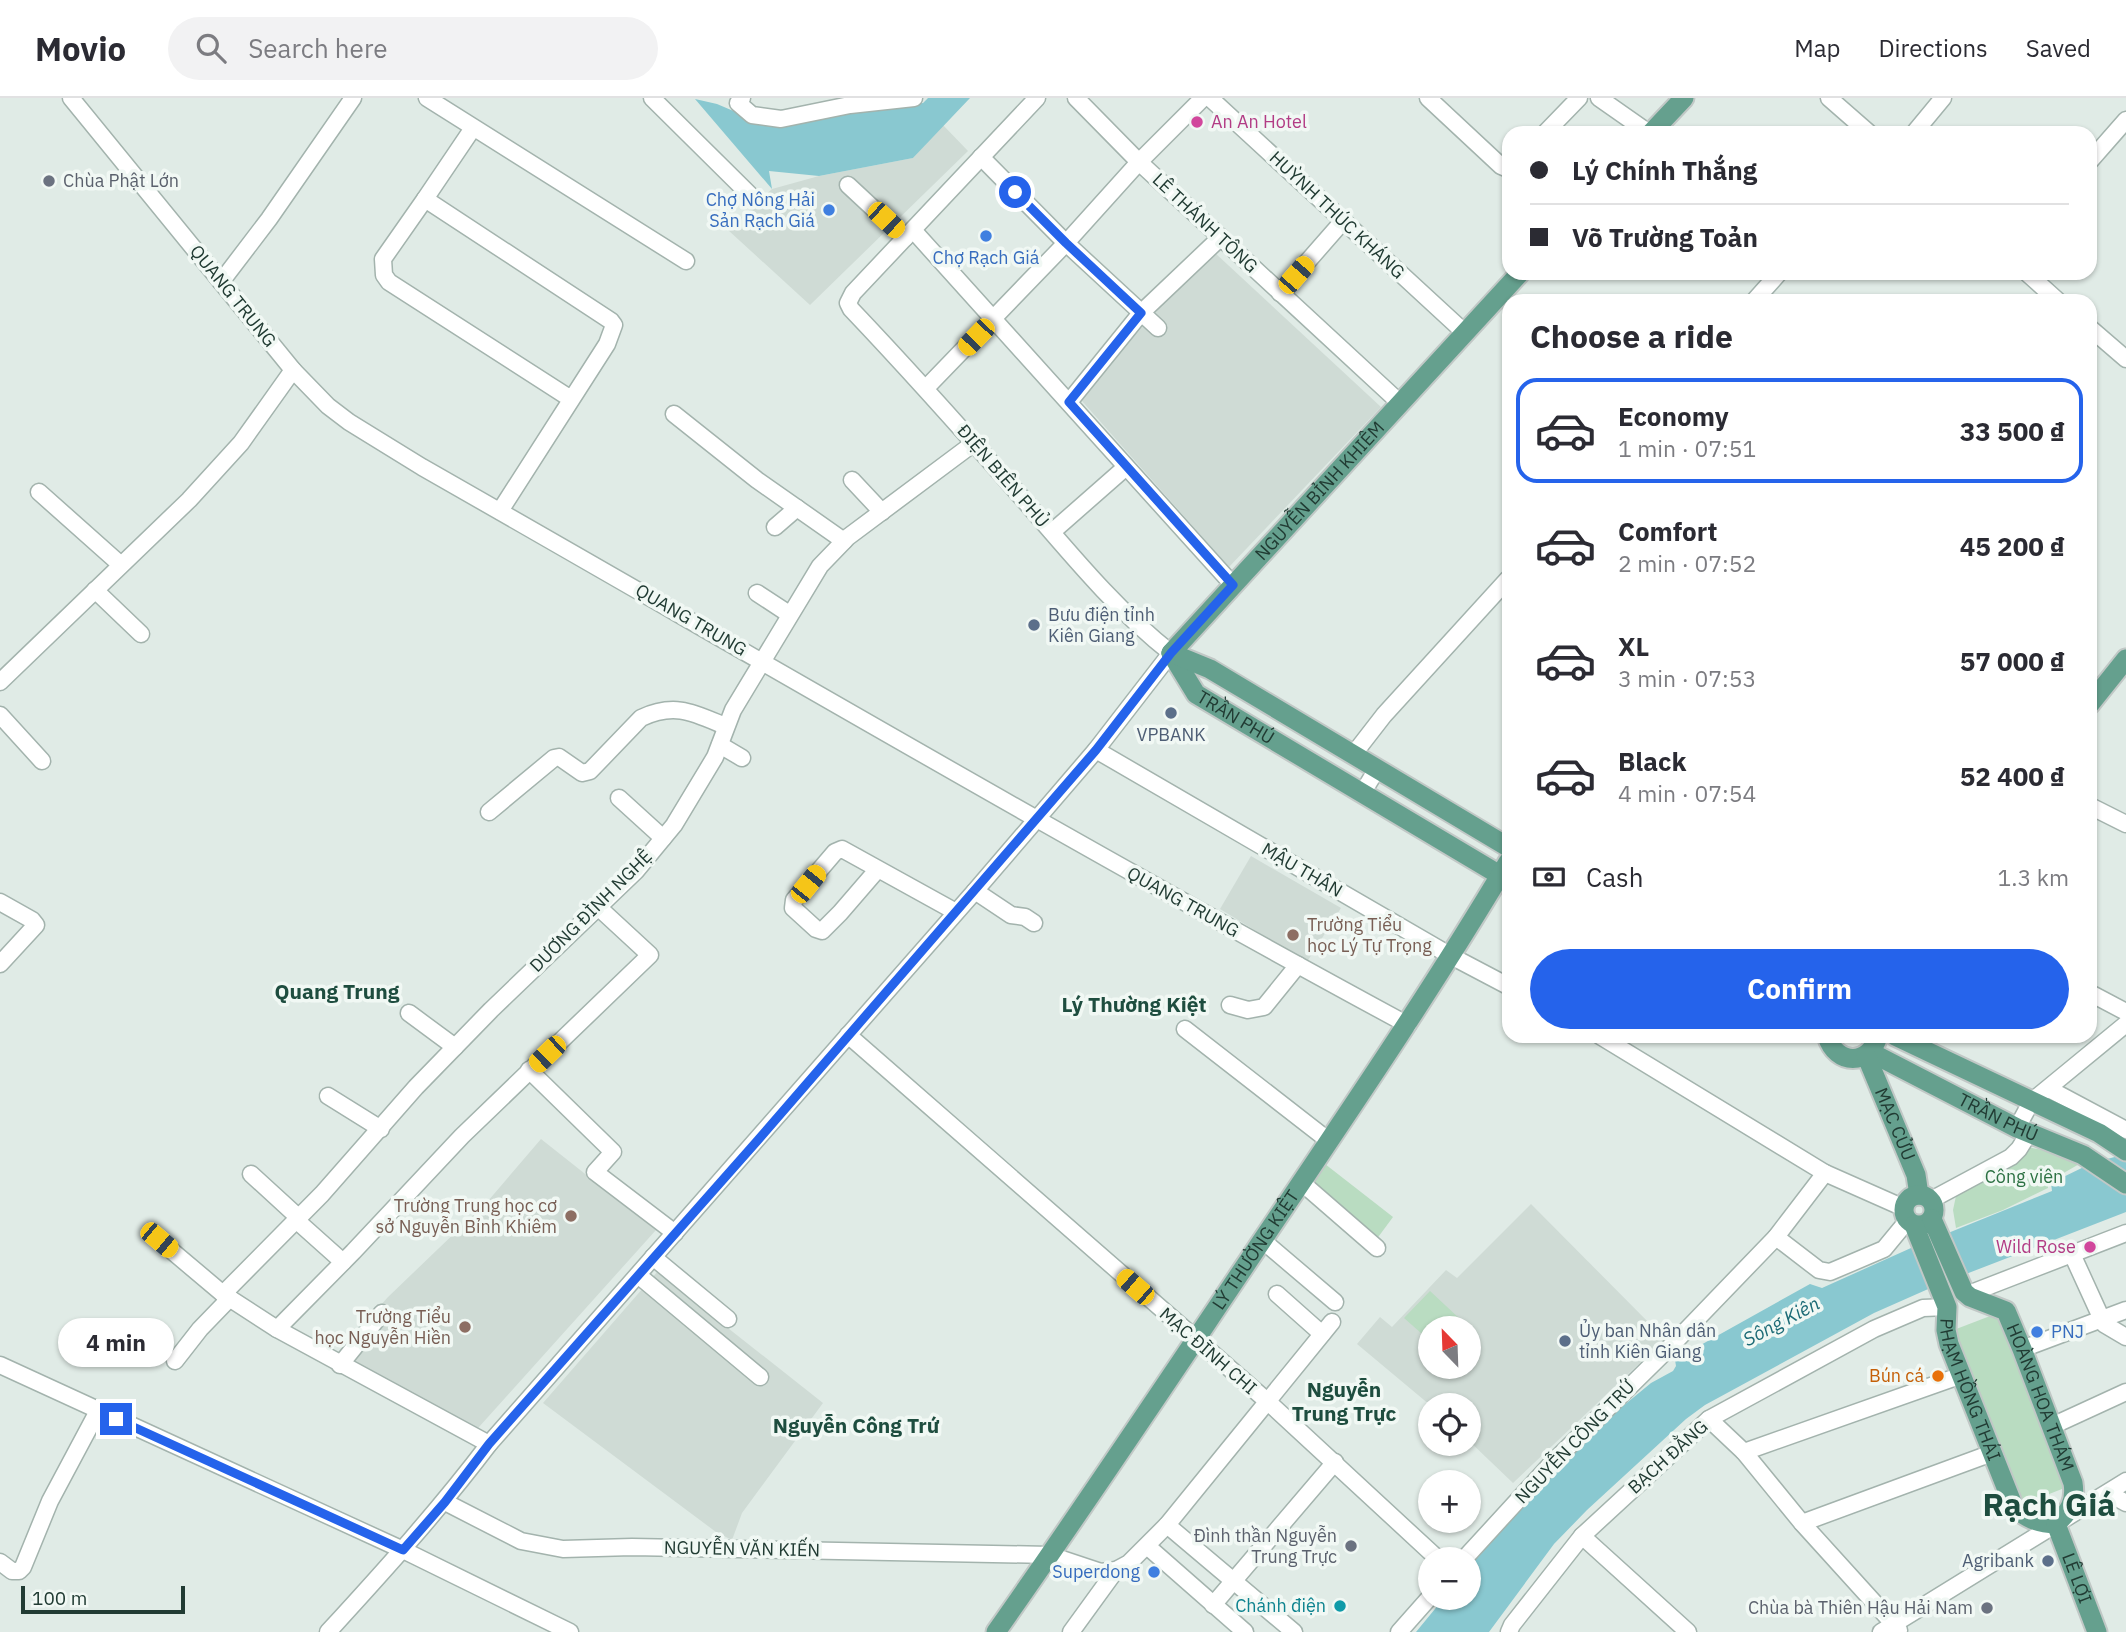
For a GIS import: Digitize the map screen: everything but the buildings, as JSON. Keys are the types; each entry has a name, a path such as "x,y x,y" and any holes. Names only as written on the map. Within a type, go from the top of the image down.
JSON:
{"main road":[{"path":"1657,126 1684,98"},
{"name":"NGUYỄN BỈNH KHIÊM","path":"1171,653 1513,280"},
{"name":"TRẦN PHÚ","path":"1171,653 1210,669 1502,843"},
{"name":"TRẦN PHÚ","path":"1171,653 1196,694 1502,871"},
{"path":"2097,696 2124,664"},
{"name":"LÝ THƯỜNG KIỆT","path":"996,1632 1408,1025 1502,879"},
{"name":"TRẦN PHÚ","path":"1830,1043 1836,1053 1846,1058 1856,1059 1871,1048 2023,1130 2083,1155 2126,1184"},
{"name":"TRẦN PHÚ","path":"1909,1043 2099,1133 2126,1150"},
{"name":"MẠC CỬU","path":"1871,1048 1916,1175 1921,1217"},
{"path":"1921,1217 1965,1293"},
{"name":"PHẠM HỒNG THÁI","path":"1921,1217 1947,1312 1947,1336 2009,1496 2020,1513 2032,1520 2056,1524"},
{"name":"HOÀNG HOA THÁM","path":"1965,1293 2006,1311 2022,1349 2074,1492 2071,1507 2056,1524"},
{"path":"1947,1312 1987,1303"},
{"name":"LÊ LỢI","path":"2056,1524 2097,1632"}],"street":[{"name":"QUANG TRUNG","path":"71,98 293,370 349,422 1035,819 1408,1025"},
{"path":"221,282 298,179 352,98"},
{"path":"427,98 686,261"},
{"path":"652,98 751,196"},
{"path":"736,100 752,115 781,119 829,102 914,98"},
{"path":"909,234 1037,98"},
{"name":"LÊ THÁNH TÔNG","path":"1076,98 1139,162 1399,403"},
{"path":"926,388 1203,98"},
{"name":"HUỲNH THÚC KHÁNG","path":"1210,98 1464,332"},
{"path":"1428,98 1502,166"},
{"path":"1552,126 1579,98"},
{"path":"1599,98 1640,126"},
{"path":"1829,98 1861,126"},
{"path":"1920,126 1943,98"},
{"path":"2097,153 2126,120"},
{"path":"473,128 383,259 384,275 388,282 571,399"},
{"path":"981,157 1066,243 1158,328"},
{"path":"848,184 909,234 993,319 1233,585"},
{"path":"425,199 614,325 614,331 500,511"},
{"path":"1280,293 1343,221"},
{"name":"ĐIỆN BIÊN PHỦ","path":"909,234 853,293 848,303 851,309 926,388 1145,633 1171,653"},
{"path":"1069,402 1141,313 1220,237"},
{"path":"1760,294 1773,280"},
{"path":"2035,280 2050,294"},
{"path":"2097,334 2126,359"},
{"path":"0,682 189,500 241,443 293,370"},
{"path":"674,414 757,480 844,541"},
{"name":"DƯƠNG ĐÌNH NGHỆ","path":"176,1361 226,1296 322,1194 416,1087 636,871 663,838 692,798 720,745 725,726 758,671 761,660 820,566 844,541 974,443"},
{"path":"1052,532 1126,467"},
{"path":"852,480 882,512"},
{"path":"39,492 121,565"},
{"path":"775,527 797,508"},
{"path":"1353,755 1384,715 1502,586"},
{"path":"96,590 141,634"},
{"path":"757,593 789,614"},
{"name":"NGUYỄN BỈNH KHIÊM","path":"328,1632 445,1502 489,1444 975,891 1096,750 1171,653"},
{"path":"489,812 554,758 559,757 582,773 590,771 641,718 649,715 677,709 725,726"},
{"path":"0,715 42,761"},
{"path":"720,745 742,758"},
{"name":"MẬU THÂN","path":"1096,750 1502,983"},
{"path":"1363,792 1377,769"},
{"path":"619,798 663,838"},
{"path":"2097,810 2126,824"},
{"path":"878,869 841,913 822,930 816,929 793,908 794,900 839,849 846,850 956,912"},
{"path":"975,891 1011,915 1025,916 1034,923"},
{"path":"0,902 36,925 0,964"},
{"path":"277,1329 462,1136 650,955 598,907"},
{"path":"1230,1005 1248,1010 1264,1007 1298,965"},
{"path":"2097,997 2126,1012"},
{"path":"409,1013 456,1047"},
{"path":"1776,1237 1819,1270 1830,1272 1884,1249 1921,1217 2011,1157 2019,1149 2031,1102 2126,1024"},
{"path":"1185,1029 1329,1141"},
{"name":"MẠC ĐĨNH CHI","path":"848,1035 1267,1401 1425,1547"},
{"path":"1611,1043 1825,1174 1921,1217"},
{"path":"529,1070 613,1152 595,1172 675,1233"},
{"path":"2049,1089 2126,1130"},
{"path":"328,1096 381,1129"},
{"path":"251,1174 344,1262"},
{"name":"NGUYỄN CÔNG TRỨ","path":"1475,1547 1571,1444 1776,1237 1825,1174"},
{"path":"1301,1182 1377,1248"},
{"path":"1965,1293 2126,1233"},
{"path":"159,1240 226,1296 277,1329 489,1444"},
{"path":"1262,1240 1335,1302"},
{"path":"2072,1254 2102,1319 2109,1328 2126,1337"},
{"path":"653,1258 728,1319"},
{"path":"638,1275 760,1377"},
{"path":"1071,1632 1116,1570 1129,1563 1167,1525 1327,1328 1277,1294"},
{"name":"BẠCH ĐẰNG","path":"1514,1630 1582,1536 1709,1419 1874,1329 1923,1308 1947,1312"},
{"path":"2022,1349 2126,1310"},
{"path":"341,1365 382,1313"},
{"path":"0,1365 403,1550 570,1632"},
{"path":"1744,1452 1962,1375"},
{"path":"2052,1426 2126,1392"},
{"path":"0,1562 12,1571 19,1571 23,1567 50,1501 98,1411"},
{"path":"1709,1419 1744,1452 1892,1629 2126,1481"},
{"path":"1802,1523 1992,1452"},
{"path":"1213,1605 1335,1462"},
{"path":"2108,1493 2126,1503"},
{"name":"NGUYỄN VĂN KIẾN","path":"445,1502 521,1541 563,1549 632,1547 1050,1555 1101,1572 1116,1570"},
{"path":"1167,1525 1294,1632"},
{"path":"1582,1536 1689,1632"},
{"path":"1147,1546 1245,1632"},
{"path":"1399,1632 1418,1610"}],"shaded area":[{"name":"Chợ Nông Hải Sản Rạch Giá","path":"943,125 968,151 810,305 728,230 772,189 819,176 913,158"},
{"path":"1214,252 1381,407 1229,567 1082,401 1081,394 1210,253"},
{"name":"Trường Tiểu học Lý Tự Trọng","path":"1251,856 1341,908 1307,962 1220,909"},
{"name":"Trường Tiểu học Nguyễn Hiền","path":"541,1139 656,1230 470,1437 335,1356 388,1297 488,1201"},
{"name":"Ủy ban Nhân dân tỉnh Kiên Giang","path":"1531,1204 1665,1339 1513,1483 1481,1452 1481,1393 1418,1395 1357,1344 1380,1317 1392,1327 1446,1270 1457,1278"},
{"path":"657,1272 823,1403 742,1513 732,1540 716,1532 543,1403"}],"green space":[{"name":"Công viên","path":"2027,1147 2071,1155 2081,1163 2048,1182 2048,1188 2003,1210 1956,1228 1953,1210 1956,1196"},
{"path":"1325,1164 1393,1217 1376,1240 1311,1185"},
{"path":"1430,1291 1457,1316 1418,1316 1418,1330 1404,1318"},
{"path":"1998,1313 2067,1487 2026,1503 2021,1501 1951,1331"}],"water":[{"path":"928,98 970,98 913,158 819,176 769,171 772,189 695,99 717,104 764,124 923,103"},
{"name":"Sông Kiên","path":"2126,1154 2126,1212 1935,1286 1874,1313 1705,1405 1686,1419 1587,1510 1554,1544 1489,1632 1416,1632 1434,1610 1481,1610 1481,1553 1566,1453 1651,1383 1673,1371 1675,1360 1810,1284 1822,1288 1911,1248 2052,1191 2051,1183 2092,1163"}],"place":[{"name":"An An Hotel","path":"1197,122"},
{"name":"Chùa Phật Lớn","path":"49,181"},
{"name":"Chợ Nông Hải Sản Rạch Giá","path":"829,210"},
{"name":"Chợ Rạch Giá","path":"986,236"},
{"name":"Bưu điện tỉnh Kiên Giang","path":"1034,625"},
{"name":"VPBANK","path":"1171,713"},
{"name":"Trường Tiểu học Lý Tự Trọng","path":"1293,935"},
{"name":"Trường Trung học cơ sở Nguyễn Bỉnh Khiêm","path":"571,1216"},
{"name":"Wild Rose","path":"2090,1247"},
{"name":"Trường Tiểu học Nguyễn Hiền","path":"465,1327"},
{"name":"PNJ","path":"2037,1332"},
{"name":"Ủy ban Nhân dân tỉnh Kiên Giang","path":"1565,1341"},
{"name":"Bún cá","path":"1938,1376"},
{"name":"Đình thần Nguyễn Trung Trực","path":"1351,1546"},
{"name":"Agribank","path":"2048,1561"},
{"name":"Superdong","path":"1154,1572"},
{"name":"Chánh điện","path":"1340,1606"},
{"name":"Chùa bà Thiên Hậu Hải Nam","path":"1987,1608"}],"district":[{"name":"Quang Trung","path":"337,992"},
{"name":"Lý Thường Kiệt","path":"1134,1005"},
{"name":"Nguyễn Trung Trực","path":"1344,1402"},
{"name":"Nguyễn Công Trứ","path":"856,1426"},
{"name":"Rạch Giá","path":"2049,1505"}],"route":[{"path":"116,1419 403,1550 445,1502 489,1444 975,891 1096,750 1171,653 1233,585 1069,402 1141,313 1015,192"}]}
